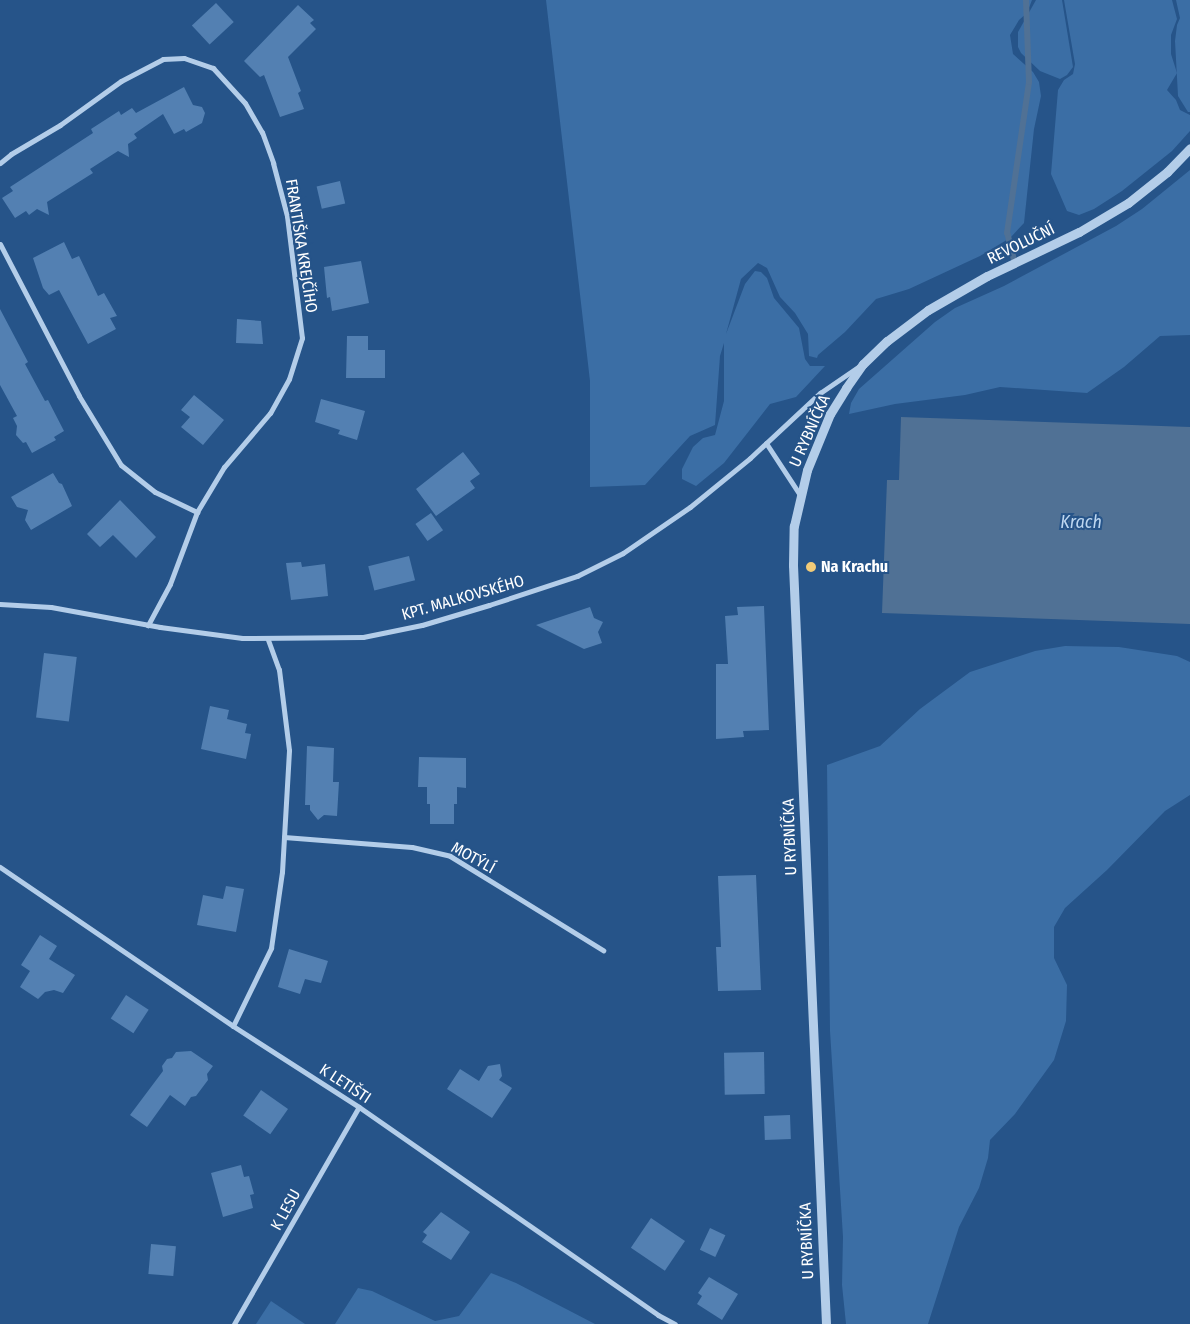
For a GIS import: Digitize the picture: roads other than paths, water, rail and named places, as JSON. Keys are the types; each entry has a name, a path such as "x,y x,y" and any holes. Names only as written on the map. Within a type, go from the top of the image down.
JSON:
{"street":[{"name":"FRANTIŠKA KREJČÍHO","path":"0,163 11,154 60,125 121,81 163,59 184,58 213,68 245,103 262,132 274,163 286,216 298,288 302,338 289,379 270,413 224,467 197,512 170,584 148,625"},
{"name":"REVOLUČNÍ","path":"863,364 887,341 928,310 987,276 1079,232 1128,203 1167,172 1190,148"},
{"path":"0,244 79,396 121,464 154,492 197,512"},
{"name":"KPT. MALKOVSKÉHO","path":"0,604 51,606 148,625 242,638 363,637 422,625 490,606 577,576 623,553 690,507 766,443 820,393 863,364"},
{"name":"U RYBNÍČKA","path":"826,1324 793,565 794,526 807,470 830,414 863,364"},
{"path":"766,443 800,495"},
{"path":"233,1026 271,948 282,872 289,750 279,670 268,639"},
{"name":"MOTÝLÍ","path":"284,837 412,847 450,856 603,950"},
{"name":"K LETIŠTI","path":"0,867 233,1026 359,1107 658,1315 675,1324"},
{"name":"K LESU","path":"234,1324 359,1107"}],"water":[{"name":"Krach","path":"901,417 1190,427 1190,624 882,613 887,480 899,480"}],"waterway":[{"path":"1015,264 1007,233 1029,82 1026,0"}],"place":[{"name":"Na Krachu","path":"811,567"}]}
